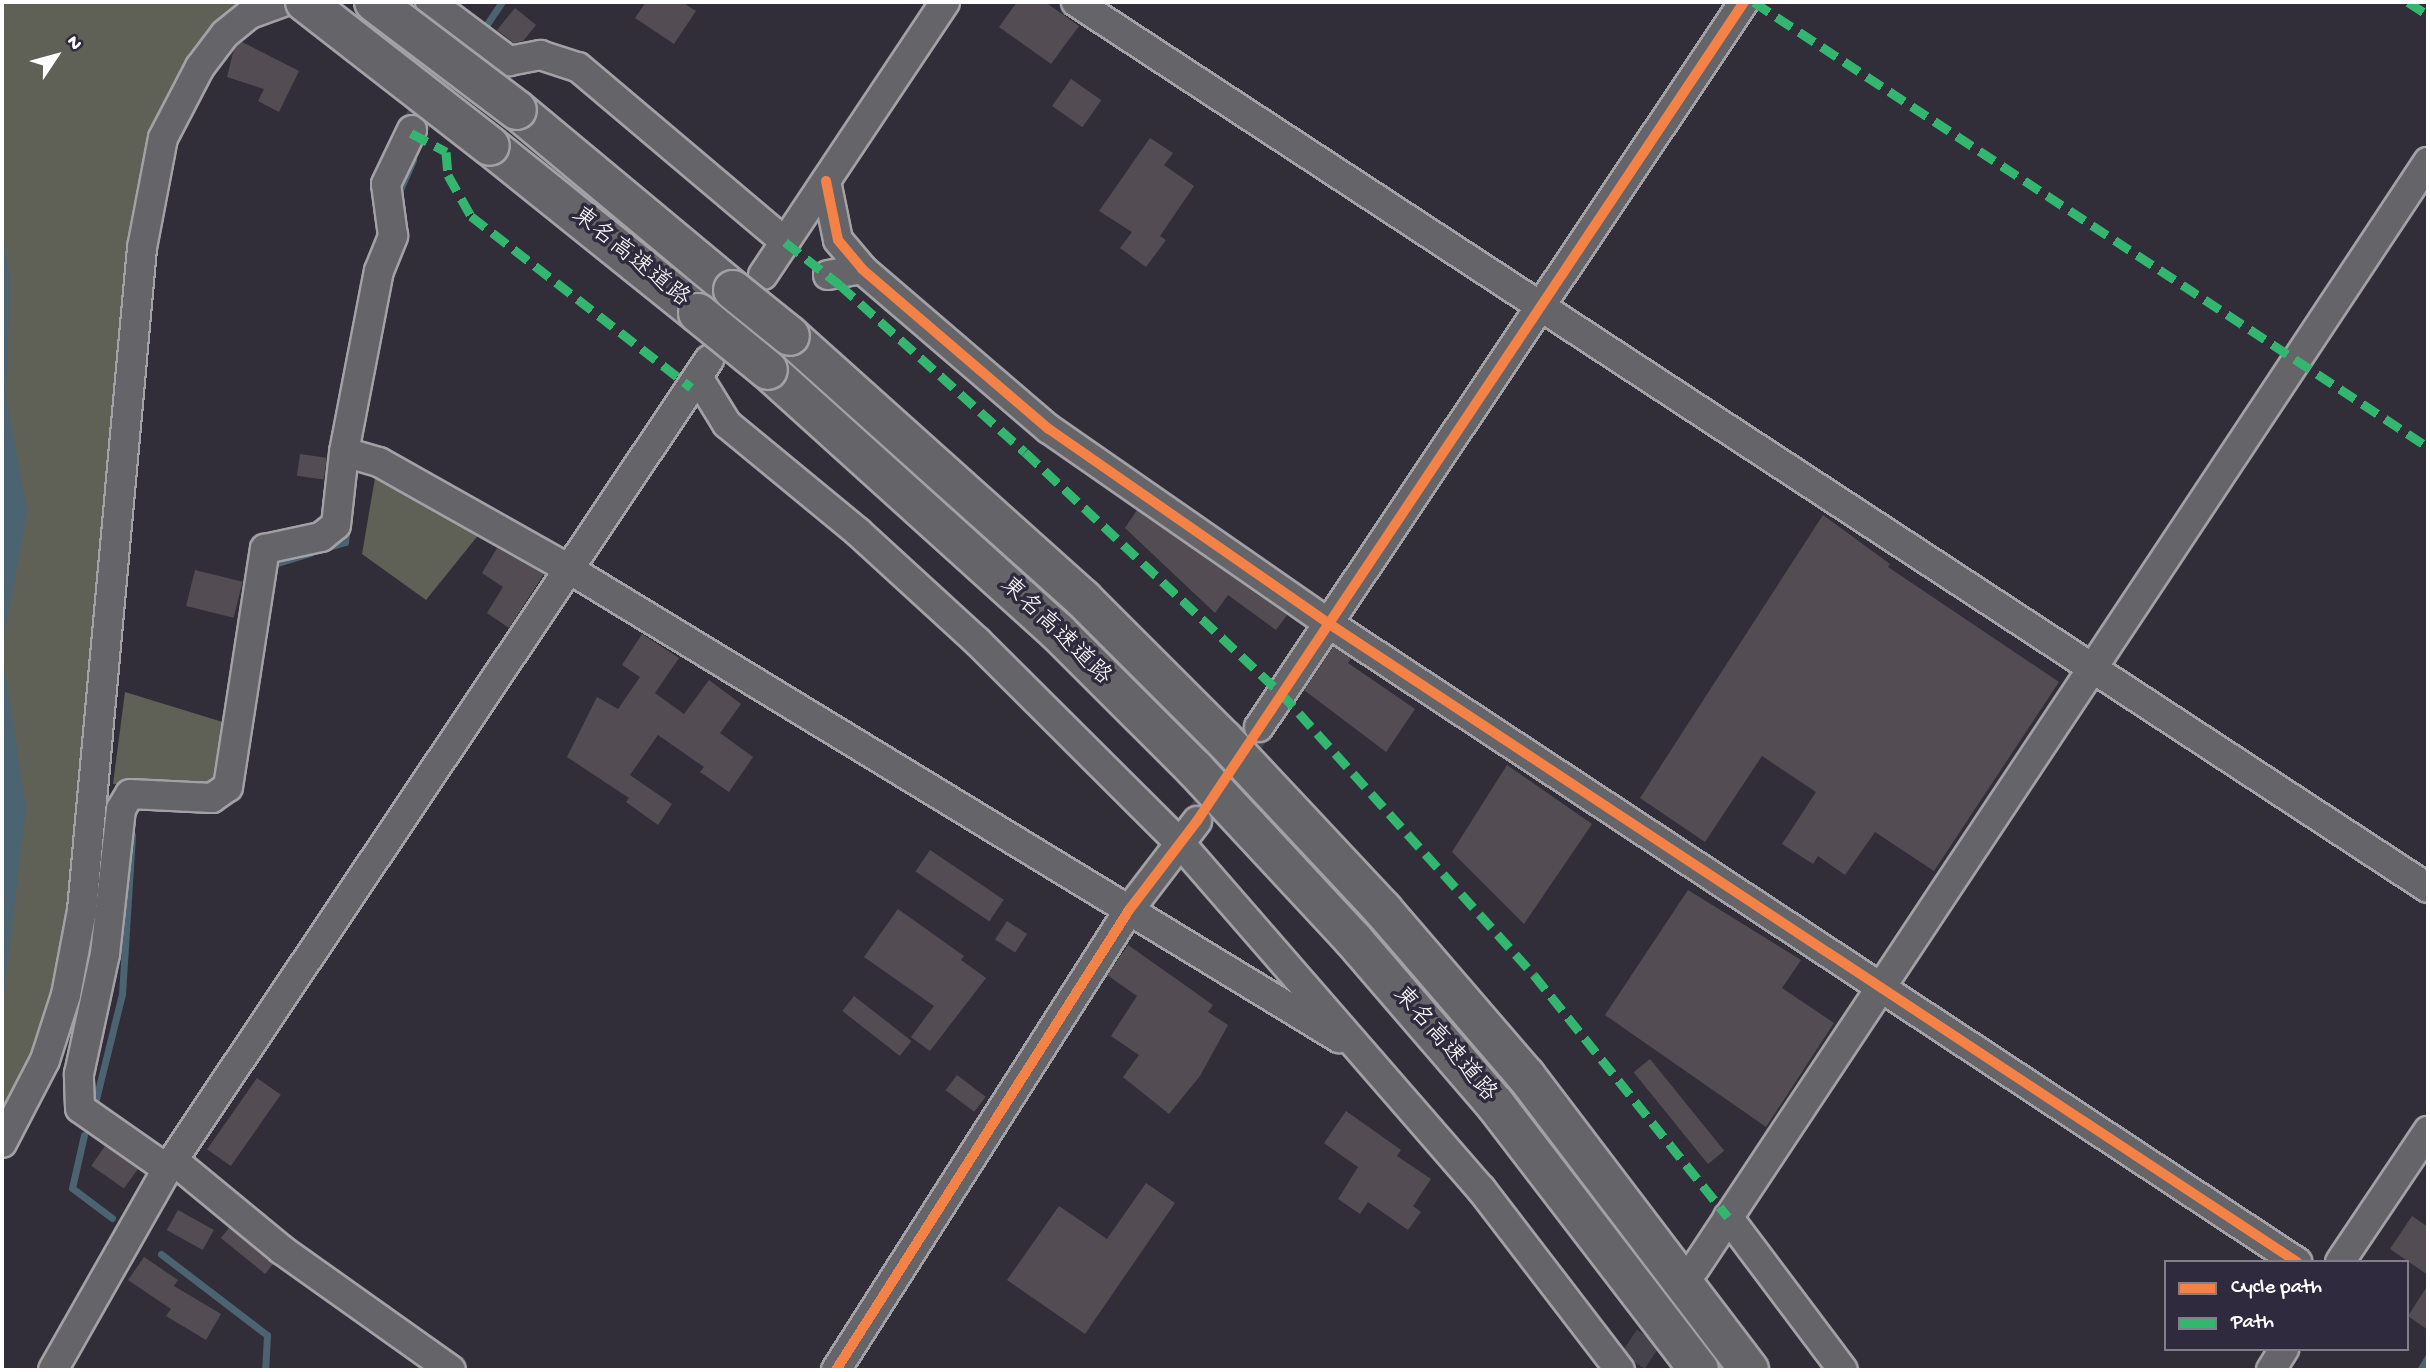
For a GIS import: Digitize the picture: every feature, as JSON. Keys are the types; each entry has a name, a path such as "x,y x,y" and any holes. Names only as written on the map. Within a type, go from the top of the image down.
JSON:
{"highway":[{"name":"東名高速道路","path":"305,2 490,146 768,370 1058,632 1325,909 1495,1104 1699,1370"},
{"name":"東名高速道路","path":"374,2 748,282 790,336 1083,599 1224,740 1383,910 1526,1076 1749,1370"}],"street":[{"path":"2,1143 45,1060 66,995 82,910 142,248 163,138 200,67 225,34 250,14 283,2"},
{"path":"430,2 469,40 509,61 540,55 578,67 785,242"},
{"path":"748,282 785,242 945,2"},
{"path":"1076,2 2428,888"},
{"path":"1259,727 1744,2"},
{"path":"412,130 386,184 393,236 379,271 344,452 337,525 321,537 265,549 228,787 212,798 130,794 121,809 105,954 79,1074 80,1108 170,1164 282,1250 451,1370"},
{"path":"1695,1268 2428,162"},
{"path":"826,181 838,240 862,269 1049,429 1328,622 2294,1260"},
{"path":"828,275 862,269"},
{"path":"53,1370 170,1164 704,369 727,424 859,533 1188,832 1362,1052 1481,1189 1626,1367"},
{"path":"344,452 379,462 569,569 1362,1052"},
{"path":"836,1370 1129,910 1188,832"},
{"path":"2341,1260 2428,1131"},
{"path":"1728,1217 1843,1370"},
{"path":"2271,1370 2283,1351"}],"shaded area":[{"path":"2,2 263,2 163,138 92,767 52,1039 2,1135"},
{"path":"375,478 480,533 426,600 362,554"},
{"path":"125,692 226,723 216,781 204,788 113,784"}],"water":[{"path":"2,231 10,280 6,397 27,511 2,648"},
{"path":"2,652 26,808 2,1010"}],"building":[{"path":"646,2 682,2 696,11 674,44 635,18"},
{"path":"1017,2 1045,2 1079,26 1051,64 999,27"},
{"path":"515,8 536,25 523,41 514,43 497,30"},
{"path":"242,42 299,71 279,112 258,101 264,89 227,77 234,49"},
{"path":"1071,79 1101,100 1082,127 1052,106"},
{"path":"1150,138 1173,153 1164,165 1194,186 1160,236 1166,240 1146,267 1120,248 1132,232 1099,211"},
{"path":"300,454 327,458 324,480 297,476"},
{"path":"1137,510 1287,615 1276,630 1228,595 1215,613 1125,528"},
{"path":"1823,515 1890,564 1888,567 2059,682 1934,871 1875,832 1845,875 1818,856 1813,864 1782,844 1816,792 1762,756 1705,842 1640,798"},
{"path":"497,548 544,574 509,628 487,613 503,587 482,573"},
{"path":"195,570 243,582 234,618 186,606"},
{"path":"642,634 679,658 655,693 684,714 709,680 741,704 720,733 753,757 729,792 700,772 704,767 658,735 630,775 672,804 658,825 626,802 629,798 567,757 597,697 618,709 640,677 622,665"},
{"path":"1333,646 1351,658 1348,663 1415,709 1386,752 1304,690"},
{"path":"1507,765 1592,824 1524,924 1452,852"},
{"path":"930,850 1004,900 989,921 915,872"},
{"path":"1688,890 1801,960 1782,988 1834,1023 1766,1127 1605,1015"},
{"path":"898,909 964,956 961,960 986,978 930,1051 911,1037 934,1006 864,957"},
{"path":"1007,921 1027,934 1015,953 995,939"},
{"path":"1128,945 1213,1005 1208,1012 1228,1025 1200,1076 1169,1114 1123,1077 1139,1055 1111,1036 1137,996 1107,975"},
{"path":"854,996 912,1041 900,1056 842,1011"},
{"path":"1650,1059 1724,1151 1708,1164 1634,1072"},
{"path":"957,1075 986,1097 974,1112 946,1090"},
{"path":"257,1078 281,1095 231,1166 207,1149"},
{"path":"1346,1111 1401,1150 1397,1156 1431,1179 1413,1206 1421,1212 1408,1230 1368,1202 1360,1214 1338,1199 1358,1167 1324,1143"},
{"path":"105,1146 138,1169 124,1189 91,1166"},
{"path":"1146,1183 1175,1203 1085,1334 1007,1280 1059,1206 1107,1239"},
{"path":"178,1210 214,1230 203,1250 167,1230"},
{"path":"2412,1216 2428,1227 2428,1275 2409,1260 2390,1249"},
{"path":"229,1228 273,1264 265,1274 221,1238"},
{"path":"144,1257 178,1280 174,1286 221,1314 206,1340 166,1316 171,1309 128,1280"},
{"path":"2428,1285 2428,1330 2409,1314"}],"waterway":[{"path":"485,27 502,2"},
{"path":"398,194 413,160"},
{"path":"325,548 345,542 347,526"},
{"path":"273,571 274,564 310,553"},
{"path":"96,1099 122,994 132,835"},
{"path":"84,1135 72,1188 112,1218"},
{"path":"161,1254 267,1335 265,1370"},
{"path":"2420,1370 2428,1357"}],"tunnel":[{"path":"412,130 466,47"},
{"path":"1197,821 1259,727"},
{"path":"1633,1361 1693,1270"}],"marked path":[{"path":"1754,2 2428,447"},
{"path":"2408,2 2428,15"},
{"path":"411,133 446,152 448,175 471,216 691,387"},
{"path":"785,242 840,285 1025,452 1281,693 1534,975 1728,1217"}],"cycle path":[{"path":"836,1370 1129,910 1197,821 1744,2"},
{"path":"826,181 838,240 862,269 1049,429 1328,623 2294,1260"}]}
